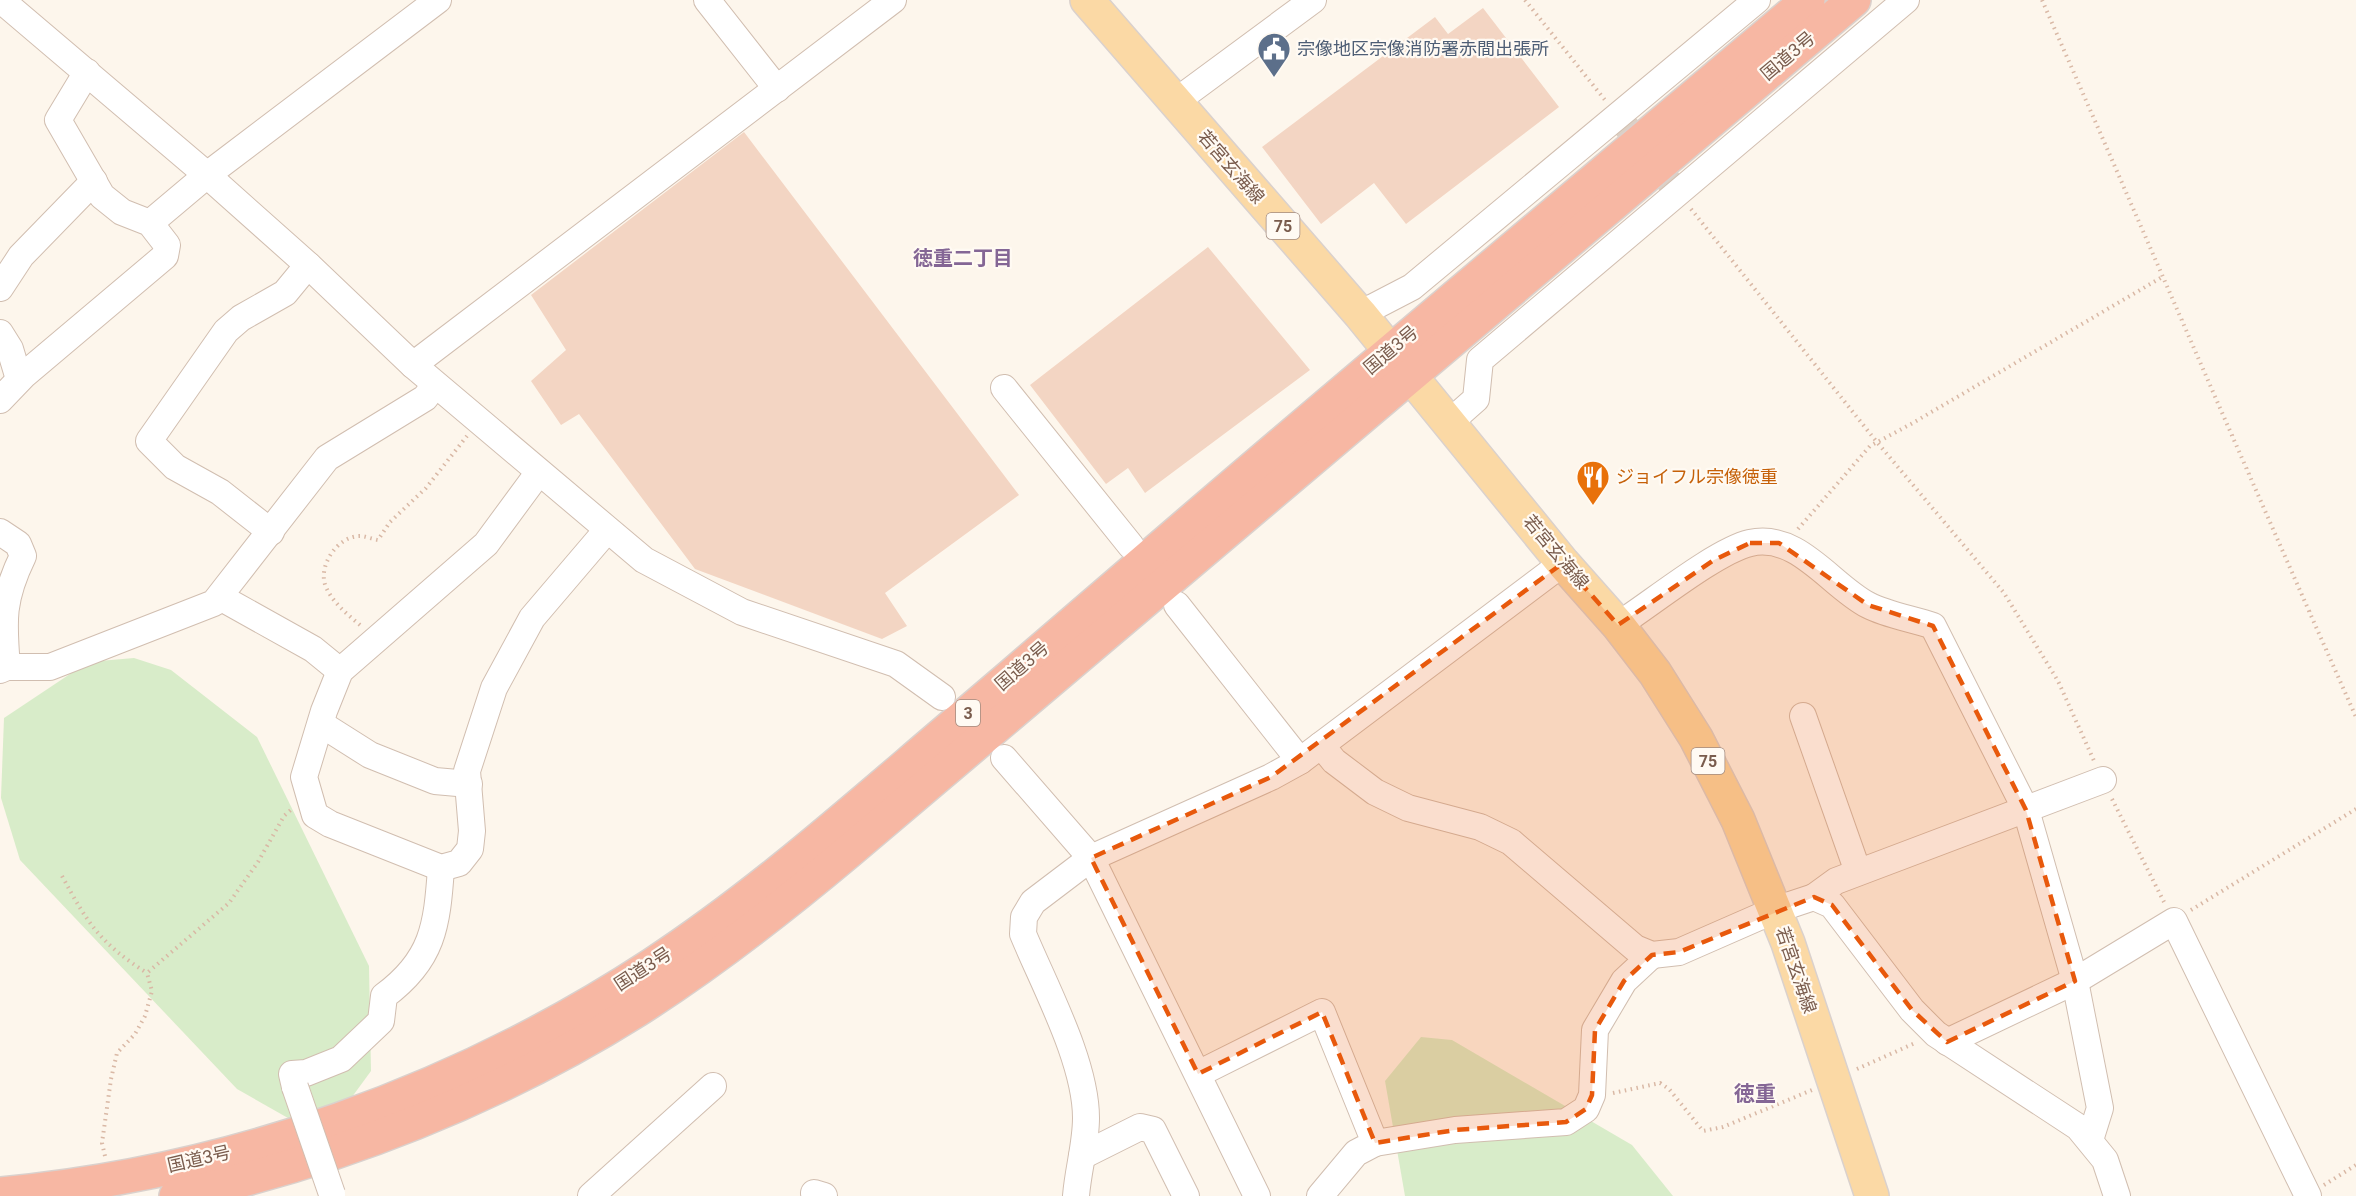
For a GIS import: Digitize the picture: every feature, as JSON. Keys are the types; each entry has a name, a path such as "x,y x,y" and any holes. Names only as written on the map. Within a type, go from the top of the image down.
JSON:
{"highway":[{"name":"国道3号","path":"0,1194 111,1179 263,1143 394,1099 529,1036 653,964 828,833 1390,350 1808,0"},
{"name":"国道3号","path":"176,1196 265,1174 413,1124 544,1063 666,991 791,899 1854,0"}],"main road":[{"name":"若宮玄海線","path":"1087,0 1360,314 1563,563 1618,625 1655,673 1696,738 1738,820 1775,910 1872,1196"}],"street":[{"path":"150,223 207,175 438,0"},
{"path":"707,0 777,89"},
{"path":"412,365 893,0"},
{"path":"1175,102 1313,0"},
{"path":"1360,314 1412,287 1757,0"},
{"path":"1450,422 1476,399 1480,360 1906,0"},
{"path":"4,11 87,72 308,265 412,365 644,560 742,612 896,664 942,697"},
{"path":"0,400 20,379 165,256 167,244 150,223 122,212 102,196 58,120 87,72"},
{"path":"0,288 21,256 94,181"},
{"path":"271,532 220,492 175,467 149,441 226,331 241,318 285,293 308,265"},
{"path":"0,333 10,349 20,379"},
{"path":"0,532 18,544 23,556 9,585 3,620 4,669 50,667 214,603 327,459 425,398 435,385"},
{"path":"1004,388 1131,546"},
{"path":"539,472 486,544 340,671 304,777 315,814 330,824 441,868 459,863 470,849 472,831 467,771 494,688 532,618 607,530"},
{"path":"1618,625 1714,560 1750,543 1779,543 1804,556 1868,606 1933,626 2026,810 2075,981 2100,1108 2090,1140"},
{"path":"1076,1196 1086,1118 1084,1091 1075,1060 1023,934 1024,917 1033,902 1092,858 1271,777 1300,761 1563,563"},
{"path":"227,601 313,649 340,671"},
{"path":"1177,605 1300,761"},
{"path":"1803,716 1858,873"},
{"path":"321,724 370,755 435,781 469,784"},
{"path":"1321,745 1334,761 1375,792 1408,808 1480,828 1511,842 1635,948 1652,955 1679,952 1775,910 1814,897 1836,881 2103,780"},
{"path":"1004,758 1092,858 1257,1196"},
{"path":"332,1195 292,1074 306,1073 341,1059 381,1021 384,996 406,980 429,945 438,915 441,868"},
{"path":"1814,897 1832,905 1912,1010 1942,1038 2063,1115 2090,1140 2105,1160 2117,1196"},
{"path":"1942,1038 2075,981 2174,921 2307,1195"},
{"path":"1320,1196 1356,1153 1374,1143 1455,1130 1566,1122 1586,1109 1592,1095 1594,1030 1624,981 1652,955"},
{"path":"1198,1074 1322,1012 1374,1143"},
{"path":"591,1196 713,1086"},
{"path":"1082,1156 1140,1127 1153,1130 1186,1196"}],"path":[{"path":"1525,0 1618,116"},
{"path":"2042,0 2164,276 2212,395 2356,717"},
{"path":"1677,192 1876,441 2004,593 2058,681 2103,780 2174,921 2356,808"},
{"path":"1779,543 1801,527 1876,441 1911,424 2164,276"},
{"path":"376,640 333,600 325,585 323,573 328,557 343,543 358,536 378,540 390,522 426,488 478,421"},
{"path":"147,973 229,903 258,862 284,816 308,794"},
{"path":"62,876 86,920 116,953 147,973 152,992 145,1016 135,1034 117,1053 111,1079 102,1143 111,1179"},
{"path":"1592,1095 1660,1083 1669,1089 1703,1131 1723,1127 1833,1080 1942,1038"},
{"path":"2307,1195 2356,1165"}],"highlighted area":[{"path":"1750,543 1779,543 1868,605 1933,626 2026,810 2075,981 1947,1042 1912,1010 1832,905 1814,897 1679,952 1652,955 1624,981 1595,1030 1592,1095 1586,1109 1566,1122 1455,1130 1375,1143 1322,1012 1198,1074 1091,858 1271,777 1563,563 1618,625 1714,560"}],"green space":[{"path":"134,658 171,670 257,737 369,966 371,1071 341,1112 320,1118 288,1118 237,1089 20,860 1,798 4,718 88,662"},
{"path":"1421,1037 1452,1040 1632,1145 1673,1196 1405,1196 1385,1081"}],"building":[{"path":"1483,8 1559,107 1406,224 1374,183 1321,224 1262,147 1435,17 1448,34"},
{"path":"744,132 1019,495 885,593 907,626 882,639 695,569 579,414 561,425 531,381 566,350 531,295"},
{"path":"1208,247 1310,370 1145,493 1128,468 1106,484 1030,385"}],"tunnel":[{"path":"1618,116 1677,192"}],"place":[{"name":"宗像地区宗像消防署赤間出張所","path":"1274,78"},
{"name":"ジョイフル宗像徳重","path":"1593,506"}],"district":[{"name":"徳重二丁目","path":"963,258"},
{"name":"徳重","path":"1755,1094"}]}
